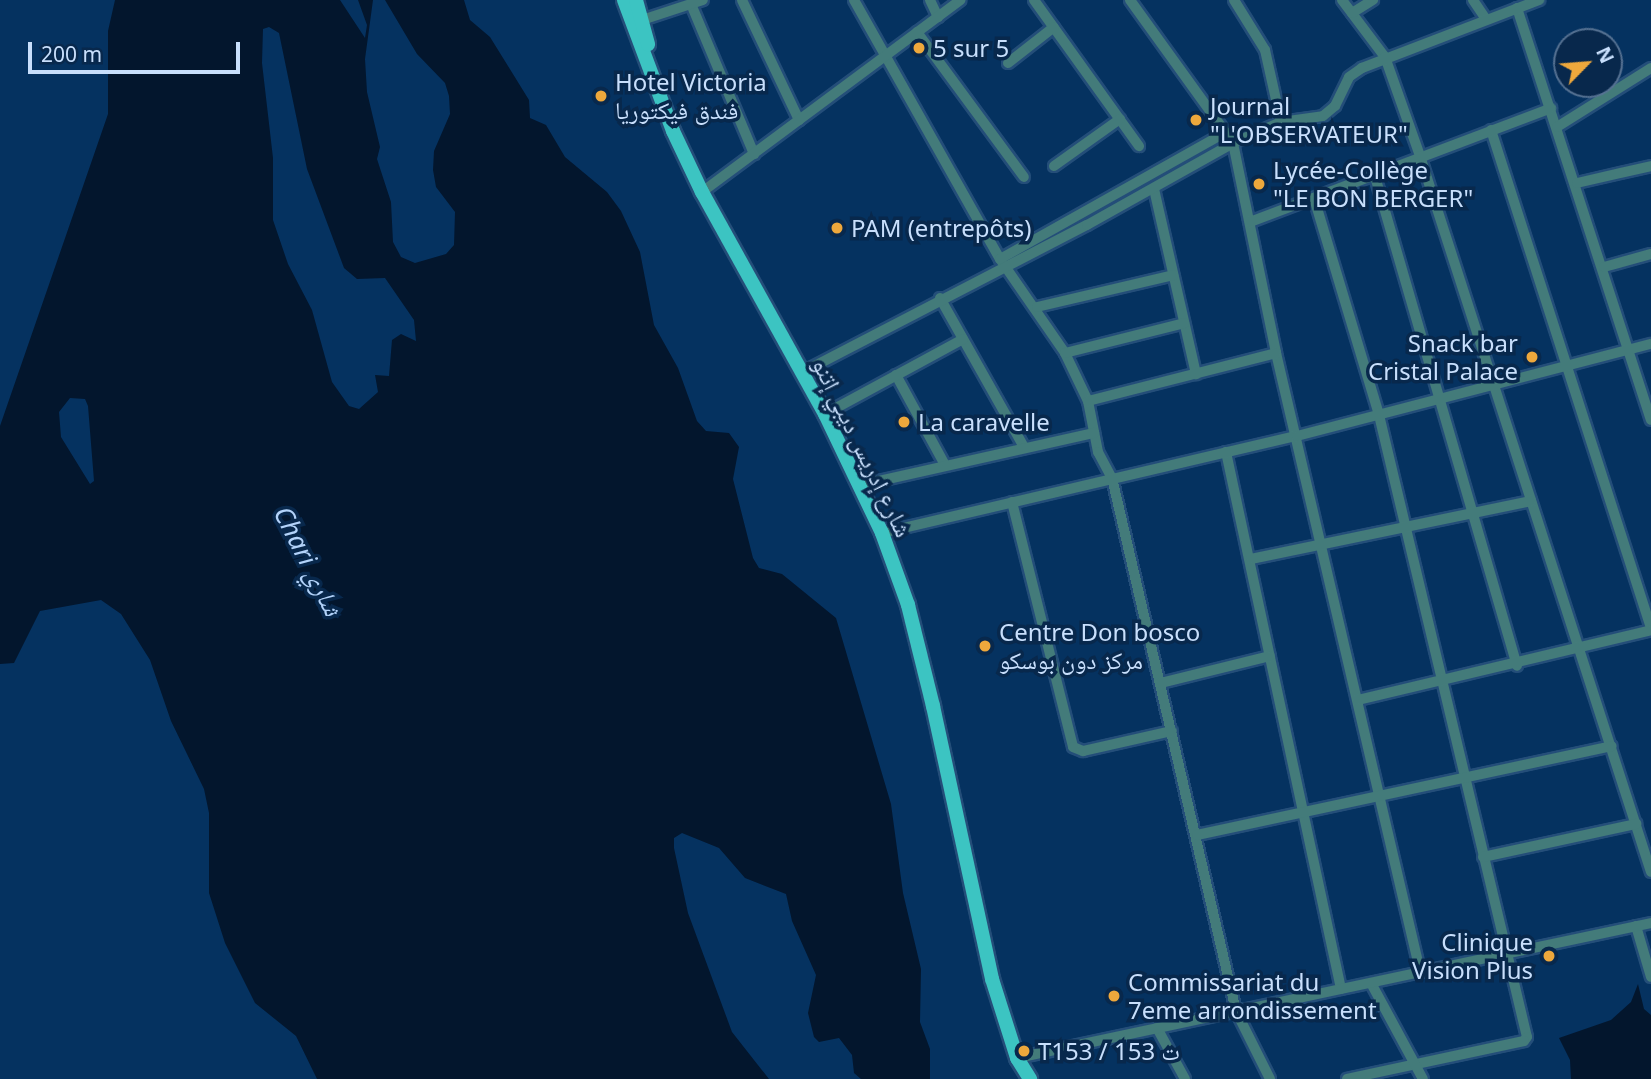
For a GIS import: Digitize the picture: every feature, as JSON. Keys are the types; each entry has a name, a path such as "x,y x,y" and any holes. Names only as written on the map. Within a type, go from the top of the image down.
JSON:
{"main road":[{"name":"شارع إدريس ديبي إتنو","path":"624,0 702,192 803,372 861,485 882,533 908,606 992,979 1017,1058 1030,1079"},
{"name":"شارع إدريس ديبي إتنو","path":"636,0 656,83"}],"street":[{"path":"642,20 703,0"},
{"path":"742,0 799,120"},
{"path":"854,0 1003,263 1037,307 1065,353 1088,401 1094,433 1112,478 1236,1011 1270,1079"},
{"path":"930,0 938,17"},
{"path":"702,192 961,0"},
{"path":"1034,0 1139,146"},
{"path":"1130,0 1233,143 1276,353 1420,971"},
{"path":"1234,0 1265,50 1281,122"},
{"path":"1342,0 1385,57 1496,386 1651,872"},
{"path":"1352,13 1373,0"},
{"path":"1473,0 1486,19"},
{"path":"1084,220 1154,189 1233,143 1281,122 1331,111 1349,77 1385,57 1539,0"},
{"path":"691,4 754,154"},
{"path":"1517,8 1577,183 1651,420"},
{"path":"1008,62 1054,27"},
{"path":"917,33 1024,177"},
{"path":"1557,127 1651,68"},
{"path":"1250,222 1551,108"},
{"path":"1054,166 1120,119"},
{"path":"1358,700 1517,666 1651,629 1491,130"},
{"path":"803,372 1084,220 1226,132"},
{"path":"1577,183 1651,166"},
{"path":"1374,173 1471,515 1517,666"},
{"path":"1154,189 1196,374"},
{"path":"1314,198 1380,415 1504,953 1527,1031 1524,1041 1347,1079"},
{"path":"1604,267 1651,254"},
{"path":"1037,307 1173,275"},
{"path":"940,298 1024,447"},
{"path":"1065,353 1184,323"},
{"path":"825,414 963,339"},
{"path":"882,533 1440,401 1651,344"},
{"path":"1088,401 1276,353"},
{"path":"895,375 945,465"},
{"path":"861,485 1094,433"},
{"path":"1226,452 1341,989"},
{"path":"1251,559 1531,501"},
{"path":"1012,502 1073,747 1083,751 1172,731"},
{"path":"1161,683 1270,656"},
{"path":"1197,835 1303,810 1612,746"},
{"path":"1483,857 1636,824"},
{"path":"1017,1058 1651,923"},
{"path":"1636,926 1651,977"},
{"path":"1371,983 1423,1079"},
{"path":"1157,1028 1185,1079"}],"water":[{"name":"Chari شاري","path":"115,0 340,0 365,38 367,25 358,0 373,0 365,59 367,92 380,147 377,159 391,202 393,242 401,257 415,263 446,254 454,245 455,212 436,187 433,170 434,151 450,114 449,96 445,83 417,54 385,0 464,0 470,20 490,37 529,100 530,118 546,125 565,157 607,192 621,211 640,252 654,325 678,368 697,421 706,431 729,433 739,447 733,479 753,558 759,568 782,574 836,618 891,804 903,893 921,969 920,1022 930,1049 930,1079 861,1079 854,1073 852,1055 839,1038 819,1042 814,1037 808,1013 816,975 792,921 786,894 745,878 719,848 682,833 674,838 674,848 688,913 732,1032 769,1079 317,1079 296,1036 255,1003 225,943 209,893 209,813 204,789 171,721 150,660 121,614 101,600 40,611 14,663 0,664 0,426 108,114 108,31","holes":["269,27 279,33 307,169 344,268 357,279 385,278 414,320 416,341 401,334 392,340 389,376 375,375 378,392 359,409 349,406 332,382 312,310 288,264 273,220 273,158 262,63 263,29","70,398 85,399 88,406 94,481 90,484 61,437 59,412"]},
{"path":"1638,984 1644,1009 1651,1015 1651,1079 1571,1079 1570,1060 1559,1038 1611,1020 1631,1002"}],"place":[{"name":"5 sur 5","path":"919,48"},
{"name":"Hotel Victoria فندق فيكتوريا","path":"601,96"},
{"name":"Journal \"L'OBSERVATEUR\"","path":"1196,120"},
{"name":"Lycée-Collège \"LE BON BERGER\"","path":"1259,184"},
{"name":"PAM (entrepôts)","path":"837,228"},
{"name":"Snack bar Cristal Palace","path":"1532,357"},
{"name":"La caravelle","path":"904,422"},
{"name":"Centre Don bosco مركز دون بوسكو","path":"985,646"},
{"name":"Clinique Vision Plus","path":"1549,956"},
{"name":"Commissariat du 7eme arrondissement","path":"1114,996"},
{"name":"T153 / ت 153","path":"1024,1051"}]}
